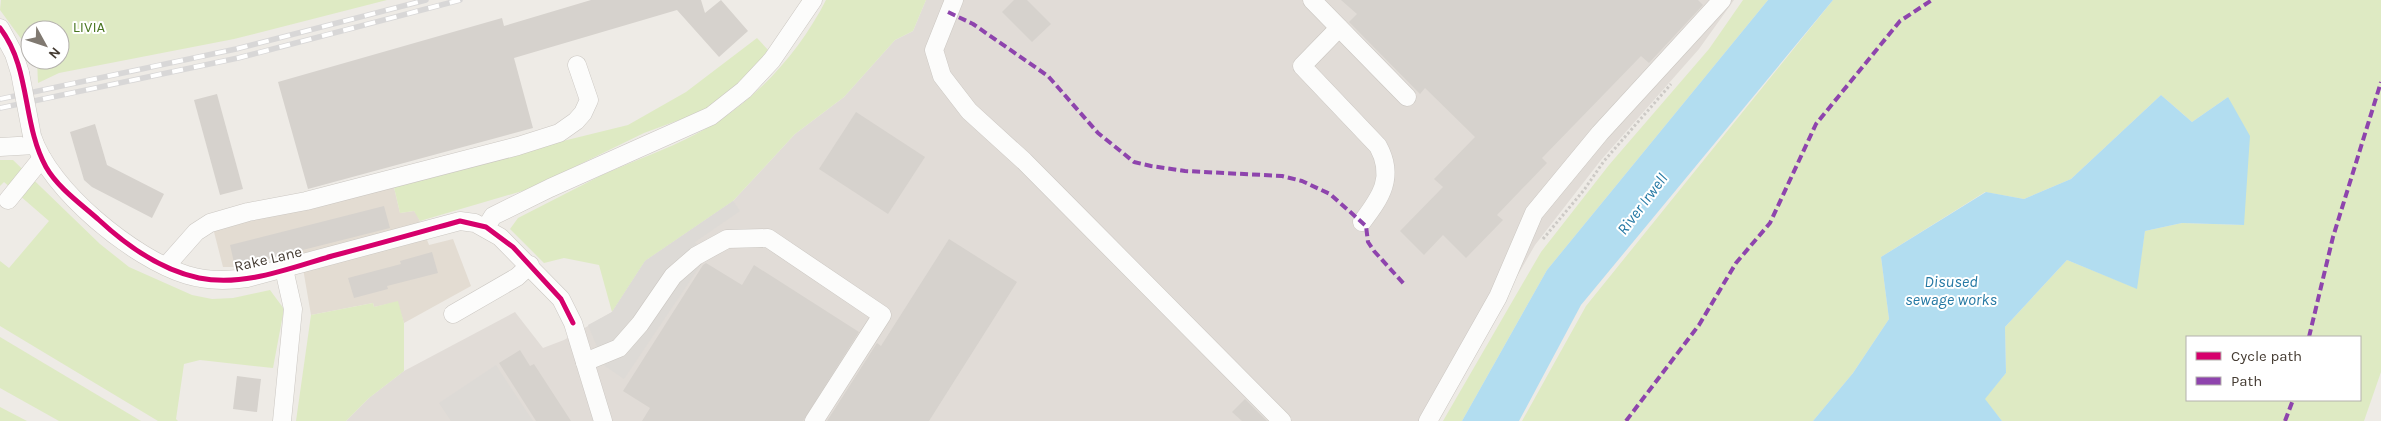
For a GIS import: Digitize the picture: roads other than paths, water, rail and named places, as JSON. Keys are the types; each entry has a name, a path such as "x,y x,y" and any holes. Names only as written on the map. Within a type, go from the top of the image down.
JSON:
{"street":[{"path":"486,227 493,216 550,188 711,116 744,90 772,60 812,0"},
{"path":"954,0 934,50 942,76 969,111 1024,162 1282,421"},
{"path":"1312,0 1407,97"},
{"path":"1428,421 1498,297 1534,213 1600,133 1722,0"},
{"name":"Rake Lane","path":"0,28 14,54 20,72 36,147 58,182 126,243 166,266 201,278 232,280 284,269 460,221 486,227 513,247 561,300 573,323 603,421"},
{"path":"1339,28 1302,66 1372,140 1386,160 1387,173 1383,188 1376,204 1362,222"},
{"path":"166,266 196,232 210,223 315,199 518,146 559,133 576,121 583,113 589,100 577,65"},
{"path":"0,147 36,147 8,200"},
{"path":"585,362 619,348 640,324 673,276 696,256 727,239 768,238 882,315 814,421"},
{"path":"453,314 517,277 530,265"},
{"path":"282,421 293,309 284,269"}],"water":[{"name":"River Irwell","path":"1768,0 1833,0 1581,305 1519,421 1462,421 1547,270"},
{"name":"Disused sewage works","path":"2161,95 2192,122 2228,97 2250,136 2244,225 2182,223 2145,231 2137,289 2067,260 2005,327 2006,373 1985,399 2002,421 1813,421 1853,373 1889,319 1881,257 1986,192 2024,199 2071,179"}],"railway":[{"path":"0,99 236,49 426,0"},
{"path":"0,108 238,58 460,0"}],"park label":[{"name":"LIVIA","path":"89,27"}]}
